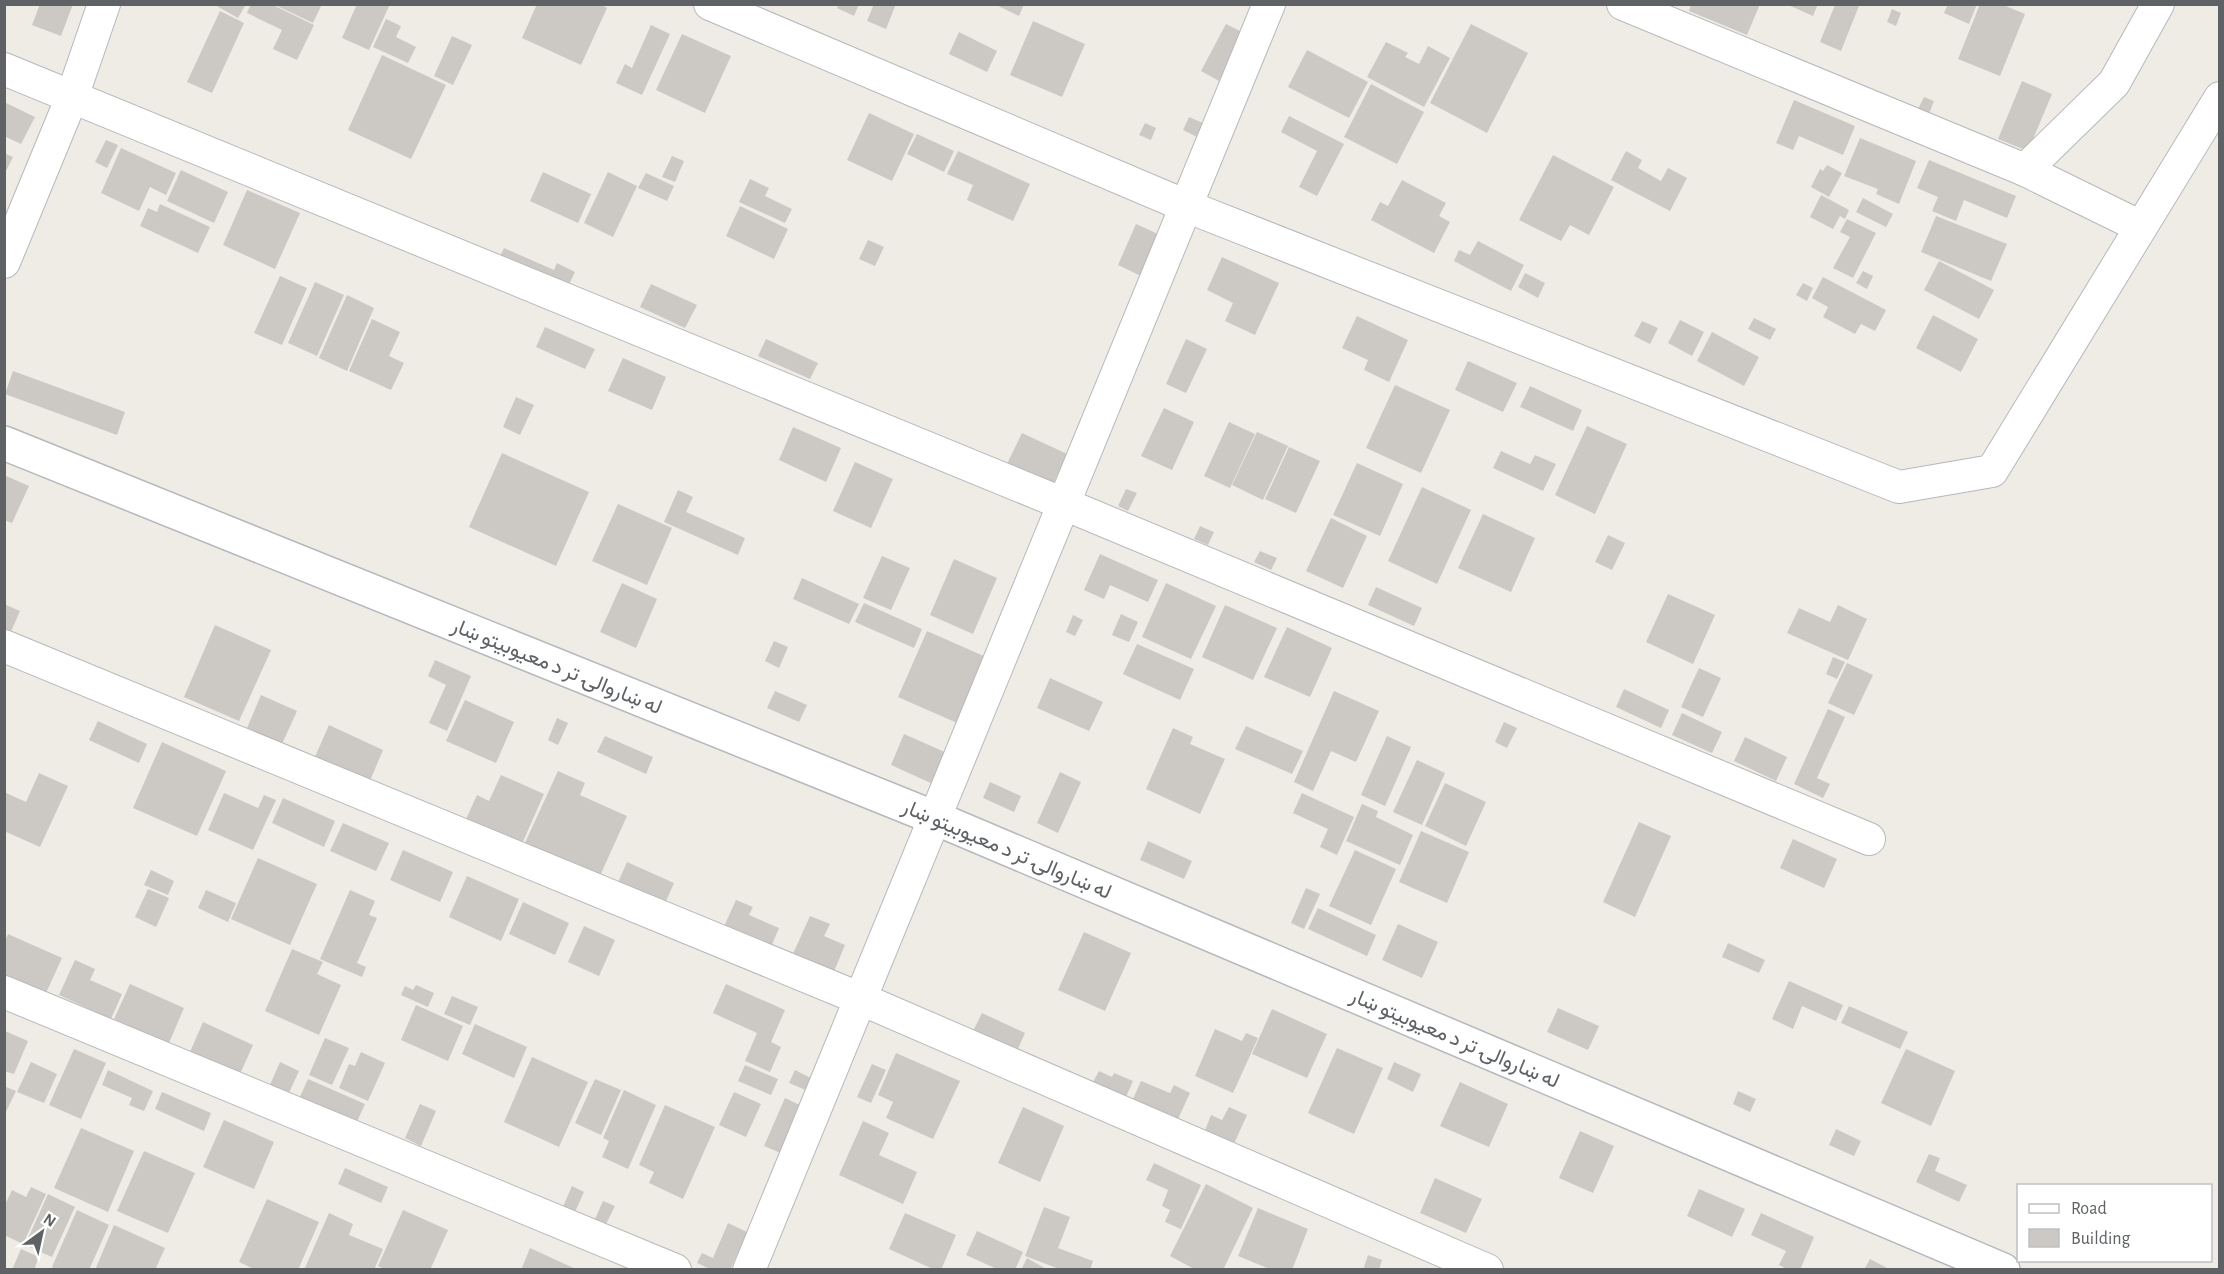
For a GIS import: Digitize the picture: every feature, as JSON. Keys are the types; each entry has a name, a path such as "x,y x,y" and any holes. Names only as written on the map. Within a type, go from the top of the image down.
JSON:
{"street":[{"path":"4,262 72,97 104,4"},
{"path":"710,4 1186,206 1899,487 1992,471 2220,98"},
{"path":"749,1269 1269,4"},
{"path":"1623,4 2025,170 2141,227"},
{"path":"2025,170 2114,83 2158,4"},
{"path":"4,69 1064,504 1869,839"},
{"name":"له ښاروالۍ تر د معیوبیتو ښار","path":"4,444 935,818 2003,1269"},
{"path":"4,646 861,999 1487,1269"},
{"path":"4,992 675,1269"}],"building":[{"path":"40,4 73,4 61,36 32,25"},
{"path":"213,4 246,4 238,18"},
{"path":"251,4 271,4 314,25 297,60 273,49 282,30 247,13"},
{"path":"273,4 322,4 313,23"},
{"path":"357,4 390,4 369,50 342,38"},
{"path":"537,4 600,4 607,8 581,65 522,38"},
{"path":"839,4 859,4 854,16 837,8"},
{"path":"874,4 896,4 886,29 867,21"},
{"path":"994,4 1024,4 1019,16"},
{"path":"1691,4 1760,4 1747,35 1689,11"},
{"path":"1786,4 1818,4 1813,16"},
{"path":"1948,4 1977,4 1969,24 1944,13"},
{"path":"1980,4 2001,4 2025,14 2000,76 1958,59"},
{"path":"1835,5 1859,6 1841,51 1820,42"},
{"path":"1892,9 1901,13 1896,26 1887,22"},
{"path":"220,11 244,23 212,93 187,82"},
{"path":"386,19 401,26 396,37 416,47 408,63 373,47"},
{"path":"1033,21 1085,44 1062,97 1010,75"},
{"path":"1226,24 1244,33 1219,81 1201,71"},
{"path":"1471,24 1528,53 1487,133 1430,103"},
{"path":"651,25 670,34 642,95 616,83 625,64 632,68"},
{"path":"959,32 997,51 987,72 949,54"},
{"path":"682,34 731,56 705,113 656,90"},
{"path":"452,36 472,45 453,85 434,76"},
{"path":"1386,42 1408,53 1405,57 1419,64 1428,46 1450,58 1424,107 1367,77"},
{"path":"1307,50 1368,82 1349,118 1288,87"},
{"path":"382,55 446,85 411,159 348,130"},
{"path":"2022,81 2052,94 2028,151 1998,139"},
{"path":"1371,84 1424,112 1397,164 1344,137"},
{"path":"1924,97 1934,101 1929,114 1918,109"},
{"path":"1794,100 1855,126 1843,155 1799,136 1793,150 1776,143"},
{"path":"4,102 35,117 21,144 4,136"},
{"path":"869,113 914,134 892,181 847,160"},
{"path":"1289,116 1344,144 1317,196 1299,187 1317,151 1281,132"},
{"path":"1189,117 1203,123 1197,137 1183,130"},
{"path":"1145,123 1156,128 1151,140 1139,135"},
{"path":"917,134 954,151 944,172 907,154"},
{"path":"1860,138 1916,161 1899,204 1876,194 1878,189 1844,176"},
{"path":"106,140 118,145 107,168 95,162"},
{"path":"121,148 176,173 166,195 150,187 139,211 101,193"},
{"path":"958,151 1030,184 1013,221 967,200 973,185 947,174"},
{"path":"1626,151 1642,160 1638,168 1661,181 1668,168 1687,178 1670,211 1611,180"},
{"path":"4,153 13,157 4,175"},
{"path":"1553,155 1614,187 1589,235 1570,225 1561,241 1519,220"},
{"path":"672,156 684,161 675,182 662,177"},
{"path":"1929,160 2016,196 2007,218 1964,200 1956,221 1932,211 1938,197 1917,188"},
{"path":"1827,165 1842,173 1829,197 1811,187 1820,169 1823,171"},
{"path":"181,170 228,192 214,223 167,201"},
{"path":"543,172 591,194 578,223 530,201"},
{"path":"608,172 637,186 613,237 584,223"},
{"path":"646,173 674,186 667,201 638,188"},
{"path":"750,179 769,188 765,196 792,209 785,223 739,202"},
{"path":"1402,180 1446,203 1439,216 1450,222 1434,253 1371,220 1380,202 1388,206"},
{"path":"247,190 300,213 275,269 223,245"},
{"path":"1821,195 1849,210 1845,219 1840,216 1833,229 1810,217"},
{"path":"1863,198 1893,214 1886,227 1856,212"},
{"path":"160,204 210,227 198,253 140,226 148,208 157,212"},
{"path":"740,206 788,229 774,259 726,236"},
{"path":"1936,216 2007,244 1991,281 1921,252"},
{"path":"1847,219 1876,233 1853,278 1833,268 1850,237 1840,232"},
{"path":"1136,224 1160,235 1141,276 1118,265"},
{"path":"868,240 884,247 875,266 859,259"},
{"path":"1478,241 1524,265 1511,291 1454,261 1459,250 1470,255"},
{"path":"504,248 554,270 557,263 575,272 564,295 497,263"},
{"path":"1222,257 1279,283 1255,335 1225,321 1233,303 1207,290"},
{"path":"1939,261 1994,290 1979,319 1924,290"},
{"path":"1863,271 1873,276 1867,289 1856,283"},
{"path":"1525,273 1545,283 1538,298 1518,287"},
{"path":"280,276 307,288 282,345 254,333"},
{"path":"1823,277 1886,310 1875,331 1861,324 1855,334 1823,317 1828,307 1812,298"},
{"path":"315,282 344,295 317,356 288,343"},
{"path":"1803,283 1813,288 1807,301 1796,295"},
{"path":"651,284 697,305 685,328 640,307"},
{"path":"347,295 374,308 347,371 319,358"},
{"path":"1933,315 1978,339 1961,372 1916,348"},
{"path":"1357,316 1408,340 1389,382 1364,370 1368,360 1342,348"},
{"path":"1754,318 1776,329 1770,340 1748,329"},
{"path":"372,319 400,332 389,356 404,363 391,390 349,371"},
{"path":"1680,320 1704,332 1692,356 1668,343"},
{"path":"1642,321 1658,328 1650,344 1634,336"},
{"path":"545,327 595,349 585,369 536,347"},
{"path":"1712,332 1759,357 1744,386 1697,361"},
{"path":"766,339 818,363 810,379 758,356"},
{"path":"1186,339 1207,349 1186,393 1166,384"},
{"path":"623,358 666,377 652,410 608,391"},
{"path":"1468,361 1517,383 1503,412 1455,390"},
{"path":"13,371 125,412 117,435 5,394"},
{"path":"1395,385 1450,410 1421,473 1366,448"},
{"path":"1530,386 1582,410 1573,431 1520,407"},
{"path":"516,397 534,405 520,435 503,427"},
{"path":"1164,408 1194,422 1172,470 1141,456"},
{"path":"1229,422 1255,434 1230,488 1204,476"},
{"path":"1587,426 1627,444 1595,514 1555,495"},
{"path":"793,427 841,448 826,482 779,460"},
{"path":"1257,432 1288,446 1263,500 1232,485"},
{"path":"1022,433 1067,454 1052,486 1006,466"},
{"path":"1289,447 1320,461 1296,513 1265,499"},
{"path":"1501,451 1530,464 1535,455 1556,464 1543,491 1493,468"},
{"path":"502,453 589,492 556,566 469,527"},
{"path":"855,462 893,479 871,528 833,511"},
{"path":"1357,463 1403,484 1380,536 1333,515"},
{"path":"4,475 29,486 12,523 4,520"},
{"path":"1422,487 1471,510 1437,584 1388,561"},
{"path":"1126,489 1137,493 1128,511 1118,506"},
{"path":"678,490 693,497 686,512 745,538 738,555 664,522"},
{"path":"618,504 672,528 647,585 592,561"},
{"path":"1483,514 1535,538 1511,592 1458,568"},
{"path":"1331,518 1367,536 1343,588 1306,571"},
{"path":"1200,526 1214,532 1208,545 1194,539"},
{"path":"1608,535 1625,543 1612,570 1595,562"},
{"path":"1260,551 1277,558 1271,570 1254,562"},
{"path":"1100,554 1158,580 1148,602 1110,585 1104,599 1084,590"},
{"path":"882,556 910,568 891,610 863,598"},
{"path":"954,559 997,578 973,634 930,615"},
{"path":"802,578 859,604 849,624 793,599"},
{"path":"622,583 657,599 636,648 600,632"},
{"path":"1166,583 1216,606 1191,659 1142,637"},
{"path":"1376,587 1422,608 1414,626 1368,605"},
{"path":"1668,594 1715,615 1693,664 1646,642"},
{"path":"864,603 922,629 914,648 855,622"},
{"path":"4,604 20,611 9,636 4,634"},
{"path":"1225,605 1277,628 1253,680 1202,657"},
{"path":"1838,605 1867,619 1848,660 1787,633 1799,608 1830,622"},
{"path":"1121,614 1138,622 1129,642 1112,635"},
{"path":"1073,615 1083,620 1075,636 1066,632"},
{"path":"215,625 271,650 239,721 184,697"},
{"path":"1287,627 1332,648 1310,697 1264,677"},
{"path":"927,631 986,657 957,723 898,697"},
{"path":"774,641 788,647 779,668 765,661"},
{"path":"1137,644 1194,669 1180,700 1123,674"},
{"path":"1833,657 1845,662 1837,679 1826,674"},
{"path":"435,660 471,676 447,731 429,723 446,685 428,676"},
{"path":"1847,663 1873,675 1854,715 1828,703"},
{"path":"1699,668 1721,678 1703,717 1681,707"},
{"path":"1050,678 1103,702 1089,731 1037,708"},
{"path":"1624,689 1669,710 1661,728 1616,707"},
{"path":"775,691 807,705 799,722 767,708"},
{"path":"1334,691 1379,711 1356,762 1331,751 1313,791 1294,782"},
{"path":"261,695 297,711 282,744 247,728"},
{"path":"465,700 514,722 496,763 446,741"},
{"path":"1828,709 1845,717 1817,778 1830,784 1823,798 1794,784"},
{"path":"1682,713 1722,732 1712,753 1672,735"},
{"path":"557,718 568,723 558,745 548,740"},
{"path":"98,721 147,744 139,763 89,740"},
{"path":"1504,722 1517,728 1507,748 1495,742"},
{"path":"329,725 383,750 369,783 314,759"},
{"path":"1246,726 1303,751 1292,774 1235,749"},
{"path":"1173,728 1193,737 1190,744 1225,759 1200,814 1146,789"},
{"path":"904,734 947,753 933,784 891,765"},
{"path":"605,736 653,757 646,774 597,752"},
{"path":"1387,736 1411,747 1385,806 1361,795"},
{"path":"1745,737 1787,757 1776,781 1734,761"},
{"path":"162,742 226,771 197,836 133,808"},
{"path":"1417,760 1445,773 1422,825 1393,812"},
{"path":"558,771 585,783 580,795 627,816 599,878 524,845"},
{"path":"1060,772 1081,782 1058,833 1037,823"},
{"path":"39,773 68,786 40,847 4,831 4,792 26,802"},
{"path":"501,775 544,794 522,844 466,819 477,795 489,801"},
{"path":"990,782 1021,796 1014,812 983,798"},
{"path":"1445,783 1486,802 1466,846 1425,826"},
{"path":"224,793 258,808 264,795 276,800 253,850 208,830"},
{"path":"1302,793 1354,817 1337,855 1320,847 1328,829 1293,813"},
{"path":"283,798 335,821 324,847 272,823"},
{"path":"1362,804 1378,811 1376,817 1413,835 1400,865 1346,841"},
{"path":"1639,822 1671,836 1635,917 1603,902"},
{"path":"343,823 389,843 376,871 330,851"},
{"path":"1421,831 1469,852 1447,903 1399,882"},
{"path":"1793,839 1837,859 1824,888 1780,868"},
{"path":"1148,841 1192,861 1184,879 1140,860"},
{"path":"403,850 453,872 440,902 390,880"},
{"path":"1355,850 1396,869 1371,925 1329,906"},
{"path":"258,858 317,884 290,945 231,919"},
{"path":"627,862 674,883 663,908 616,887"},
{"path":"151,870 174,881 168,895 144,885"},
{"path":"467,876 519,899 501,941 449,917"},
{"path":"1306,888 1320,894 1304,929 1291,923"},
{"path":"148,889 169,898 156,927 135,917"},
{"path":"206,890 236,903 228,922 198,908"},
{"path":"350,890 375,901 369,915 377,918 357,963 366,967 362,977 320,959"},
{"path":"736,900 753,907 749,915 779,928 768,954 721,933"},
{"path":"523,902 569,923 555,955 509,934"},
{"path":"1318,908 1376,935 1367,956 1308,929"},
{"path":"810,916 830,924 824,936 845,945 833,974 792,956"},
{"path":"1398,924 1438,942 1422,978 1382,960"},
{"path":"584,926 615,940 599,976 568,962"},
{"path":"1084,932 1131,953 1105,1011 1058,990"},
{"path":"8,934 62,958 46,993 4,975 4,943"},
{"path":"1728,943 1765,960 1759,973 1722,957"},
{"path":"292,949 323,962 317,974 341,985 319,1035 265,1011"},
{"path":"75,960 95,969 90,980 122,994 111,1019 59,995"},
{"path":"1789,981 1843,1005 1836,1021 1802,1006 1793,1029 1772,1019"},
{"path":"130,984 184,1008 169,1043 114,1019"},
{"path":"726,984 785,1010 771,1042 781,1047 770,1072 745,1061 757,1033 713,1013"},
{"path":"416,985 434,993 428,1007 401,995 405,986 413,990"},
{"path":"452,996 478,1007 470,1025 444,1014"},
{"path":"416,1005 463,1026 448,1061 401,1040"},
{"path":"1849,1006 1908,1032 1900,1049 1841,1023"},
{"path":"1558,1008 1599,1026 1588,1050 1547,1032"},
{"path":"1272,1009 1327,1034 1307,1078 1252,1054"},
{"path":"982,1013 1025,1033 1017,1051 973,1031"},
{"path":"203,1022 253,1045 240,1074 190,1052"},
{"path":"475,1024 527,1047 514,1078 462,1054"},
{"path":"1215,1029 1242,1041 1246,1033 1258,1038 1233,1093 1195,1076"},
{"path":"5,1031 28,1041 14,1074 4,1071"},
{"path":"325,1038 349,1048 332,1085 309,1075"},
{"path":"1337,1048 1383,1068 1354,1134 1308,1113"},
{"path":"74,1049 106,1063 81,1119 49,1105"},
{"path":"1906,1049 1955,1071 1931,1126 1881,1103"},
{"path":"361,1052 385,1063 368,1101 339,1088 349,1064 355,1066"},
{"path":"896,1053 960,1081 933,1139 886,1118 893,1102 878,1095"},
{"path":"532,1057 588,1082 559,1147 504,1122"},
{"path":"31,1062 57,1074 44,1103 17,1092"},
{"path":"280,1062 299,1071 288,1095 269,1087"},
{"path":"1394,1062 1421,1074 1413,1092 1387,1079"},
{"path":"872,1064 886,1070 871,1103 857,1097"},
{"path":"745,1065 778,1079 771,1095 738,1081"},
{"path":"108,1070 153,1091 144,1111 129,1105 132,1098 102,1085"},
{"path":"795,1070 813,1079 808,1091 789,1083"},
{"path":"1099,1071 1112,1077 1114,1073 1133,1081 1126,1097 1093,1082"},
{"path":"308,1079 365,1104 355,1126 298,1101"},
{"path":"595,1079 621,1090 601,1135 575,1123"},
{"path":"1141,1081 1170,1093 1174,1085 1190,1093 1178,1119 1133,1099"},
{"path":"1460,1082 1508,1104 1489,1147 1440,1126"},
{"path":"4,1086 16,1091 4,1116"},
{"path":"624,1090 656,1105 628,1169 602,1157 609,1141 603,1138"},
{"path":"1738,1091 1756,1099 1750,1112 1733,1104"},
{"path":"162,1092 211,1113 204,1131 155,1109"},
{"path":"734,1092 761,1104 746,1137 719,1125"},
{"path":"785,1098 804,1107 783,1154 764,1146"},
{"path":"420,1104 436,1111 421,1146 405,1138"},
{"path":"665,1105 715,1127 683,1199 649,1183 654,1172 639,1165"},
{"path":"1023,1107 1064,1126 1040,1182 998,1163"},
{"path":"1229,1107 1247,1115 1233,1146 1204,1133 1211,1115 1222,1120"},
{"path":"224,1120 274,1142 254,1189 203,1167"},
{"path":"863,1121 889,1133 879,1155 917,1172 903,1204 839,1175"},
{"path":"81,1128 134,1151 108,1212 54,1188"},
{"path":"1836,1129 1861,1141 1854,1156 1829,1145"},
{"path":"1580,1131 1614,1146 1593,1193 1559,1178"},
{"path":"144,1151 195,1173 168,1233 117,1211"},
{"path":"1929,1154 1940,1158 1935,1171 1967,1185 1959,1202 1916,1182"},
{"path":"1154,1163 1201,1185 1181,1229 1165,1222 1170,1210 1162,1206 1168,1190 1146,1180"},
{"path":"345,1168 388,1187 381,1203 338,1184"},
{"path":"1435,1178 1482,1199 1466,1233 1420,1213"},
{"path":"1206,1184 1253,1208 1223,1270 1196,1270 1170,1256"},
{"path":"572,1186 584,1192 574,1214 562,1209"},
{"path":"31,1187 46,1194 23,1244 4,1235 4,1207 12,1190 26,1197"},
{"path":"1699,1189 1745,1209 1732,1237 1687,1216"},
{"path":"48,1194 75,1207 52,1257 25,1245"},
{"path":"267,1199 319,1222 298,1270 256,1270 239,1262"},
{"path":"603,1201 615,1206 606,1224 595,1219"},
{"path":"1044,1207 1070,1217 1058,1248 1093,1261 1090,1270 1062,1270 1025,1256"},
{"path":"1258,1208 1308,1229 1292,1270 1272,1270 1238,1256"},
{"path":"77,1210 109,1225 89,1270 56,1270 52,1267"},
{"path":"403,1210 448,1230 430,1270 386,1270 378,1266"},
{"path":"329,1213 353,1224 349,1235 383,1249 374,1270 304,1270"},
{"path":"905,1213 956,1235 941,1270 935,1270 889,1249"},
{"path":"1761,1213 1814,1237 1800,1270 1789,1270 1779,1265 1786,1251 1751,1235"},
{"path":"728,1223 747,1232 730,1270 712,1270 697,1263 702,1253 713,1258"},
{"path":"114,1225 165,1248 155,1270 95,1270"},
{"path":"977,1231 1023,1252 1015,1270 999,1270 966,1255"},
{"path":"530,1248 578,1270 521,1270"},
{"path":"21,1249 39,1257 34,1270 12,1270"},
{"path":"1368,1255 1382,1260 1379,1270 1363,1270"},
{"path":"1027,1258 1048,1270 1021,1270"},
{"path":"1870,1259 1891,1270 1864,1270"}]}
